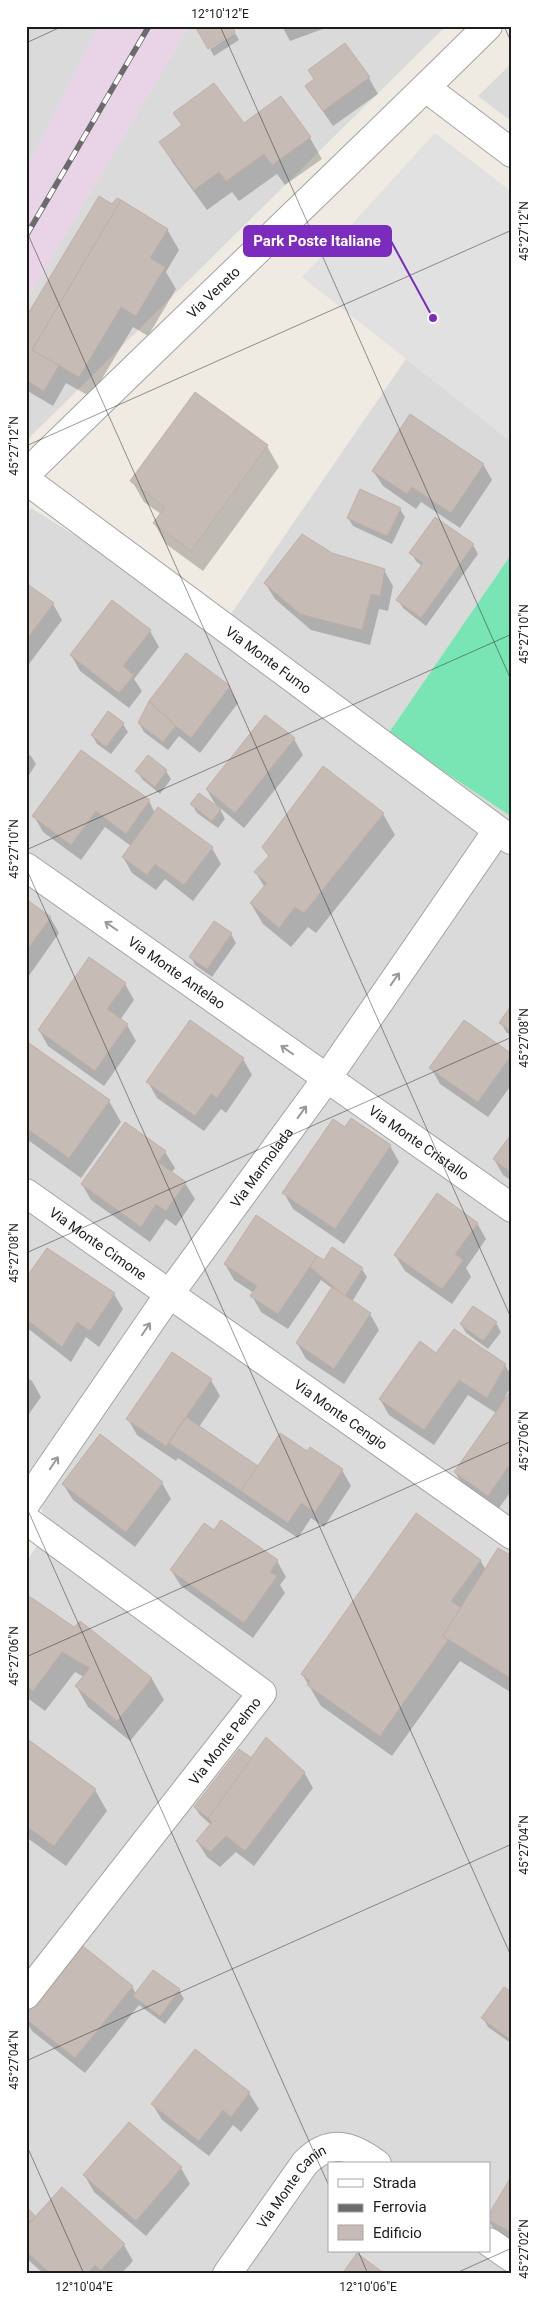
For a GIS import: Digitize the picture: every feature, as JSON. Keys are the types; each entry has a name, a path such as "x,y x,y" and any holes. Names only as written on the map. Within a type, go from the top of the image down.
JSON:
{"street":[{"name":"Via Veneto","path":"26,474 488,26"},
{"path":"426,88 512,153"},
{"name":"Via Monte Fumo","path":"26,480 504,836"},
{"name":"Via Marmolada","path":"26,1503 170,1293 504,836"},
{"name":"Via Monte Antelao","path":"26,867 327,1078"},
{"name":"Via Monte Cristallo","path":"327,1078 512,1208"},
{"name":"Via Monte Cimone","path":"26,1194 170,1293"},
{"name":"Via Monte Cengio","path":"170,1293 512,1535"},
{"name":"Via Monte Pelmo","path":"26,1520 262,1693 26,1995"},
{"name":"Via Monte Canin","path":"227,2274 305,2163 313,2155 329,2148 346,2147 362,2153 374,2162"},
{"path":"490,2243 512,2259 503,2274"}],"shaded area":[{"path":"26,26 98,26 26,169"},
{"path":"98,26 189,26 26,301 26,169"},
{"path":"189,26 446,26 26,441 26,301"},
{"path":"512,63 512,122 478,96"},
{"path":"435,133 512,192 512,442 302,277"},
{"path":"406,359 512,442 512,553 388,734 512,817 512,2274 26,2274 26,1562 41,1540 46,1525 42,1510 26,1492 26,514 31,508 222,627"}],"green space":[{"path":"512,553 512,817 388,734"}],"building":[{"path":"195,26 232,26 235,32 208,49"},
{"path":"345,43 370,77 323,111 305,86 314,79 308,70"},
{"path":"214,83 244,123 281,96 311,137 272,165 264,154 226,181 219,172 194,190 159,142 182,125 173,113"},
{"path":"99,196 112,204 117,198 121,200 32,350 59,365 44,391 26,380 26,317"},
{"path":"121,200 168,229 150,258 165,267 136,316 121,307 79,377 32,350"},
{"path":"195,392 268,445 191,551 153,523 165,507 130,481"},
{"path":"410,414 484,464 451,513 412,487 407,494 372,471"},
{"path":"360,489 401,508 387,536 347,518"},
{"path":"435,517 474,544 421,618 396,600 423,563 409,553"},
{"path":"302,534 332,553 385,569 380,596 371,594 362,630 300,614 264,583"},
{"path":"26,583 54,603 26,640"},
{"path":"112,600 151,630 123,666 134,675 119,693 70,655"},
{"path":"186,653 230,686 191,738 149,701"},
{"path":"149,701 176,726 163,742 138,723"},
{"path":"108,711 124,723 106,747 91,735"},
{"path":"265,715 295,738 235,813 206,789"},
{"path":"81,750 150,800 126,834 96,811 71,845 32,816"},
{"path":"148,755 167,770 155,787 135,771"},
{"path":"323,766 384,813 304,913 295,907 279,928 250,903 267,883 254,872 269,856 262,847"},
{"path":"199,793 221,809 212,821 190,804"},
{"path":"158,807 213,847 184,885 155,864 147,875 122,857"},
{"path":"26,899 51,917 26,951"},
{"path":"214,921 232,933 207,969 189,957"},
{"path":"89,957 126,983 107,1009 128,1024 95,1071 38,1030"},
{"path":"512,1004 512,1031 499,1023"},
{"path":"190,1020 244,1058 217,1098 211,1094 195,1116 146,1082"},
{"path":"464,1020 512,1054 478,1102 429,1068"},
{"path":"26,1041 110,1100 69,1158 26,1128"},
{"path":"351,1118 391,1145 335,1229 282,1193 333,1119 345,1127"},
{"path":"125,1122 166,1151 158,1162 186,1182 166,1211 156,1204 141,1227 81,1184"},
{"path":"512,1133 512,1173 493,1159"},
{"path":"437,1193 478,1223 455,1254 463,1260 442,1289 394,1255"},
{"path":"256,1215 317,1256 278,1314 250,1296 257,1286 224,1264"},
{"path":"332,1247 363,1268 345,1296 310,1267 317,1256 324,1260"},
{"path":"47,1248 115,1293 90,1331 77,1322 62,1347 26,1319 26,1278"},
{"path":"332,1287 371,1313 334,1369 296,1343"},
{"path":"473,1306 497,1322 483,1341 460,1324"},
{"path":"454,1329 506,1364 487,1398 459,1380 424,1430 379,1399 420,1341 436,1353"},
{"path":"172,1352 212,1379 166,1446 126,1419"},
{"path":"512,1389 512,1461 488,1496 454,1472"},
{"path":"186,1417 258,1466 241,1491 169,1443"},
{"path":"280,1433 307,1451 310,1447 343,1469 315,1512 301,1503 288,1523 241,1491"},
{"path":"100,1434 163,1482 126,1532 62,1484"},
{"path":"416,1513 481,1560 451,1601 461,1608 443,1636 448,1640 380,1736 307,1685 310,1681 301,1674"},
{"path":"221,1520 278,1560 270,1572 277,1576 244,1623 170,1570 204,1523 214,1530"},
{"path":"498,1548 512,1556 512,1679 443,1636"},
{"path":"26,1594 74,1627 80,1621 152,1678 117,1721 75,1686 90,1668 62,1652 33,1691 26,1686"},
{"path":"266,1737 305,1772 245,1851 226,1836 210,1852 196,1841 212,1822 208,1818"},
{"path":"26,1738 96,1789 54,1846 26,1826"},
{"path":"239,1749 252,1758 208,1818 194,1807"},
{"path":"79,1943 133,1986 75,2058 26,2019 26,2009"},
{"path":"153,1970 180,1989 160,2016 133,1996"},
{"path":"504,1987 512,1992 512,2041 481,2018"},
{"path":"195,2049 250,2092 231,2117 223,2110 199,2141 151,2104"},
{"path":"129,2122 182,2167 136,2221 83,2175"},
{"path":"512,2175 512,2233 490,2221 490,2212"},
{"path":"62,2187 125,2244 101,2270 95,2265 87,2274 51,2274 26,2251 26,2227"},
{"path":"26,2206 36,2217 26,2224"},
{"path":"357,2253 385,2274 342,2274"}],"railway":[{"path":"26,236 149,26"}],"place":[{"name":"Park Poste Italiane","path":"433,318"}]}
